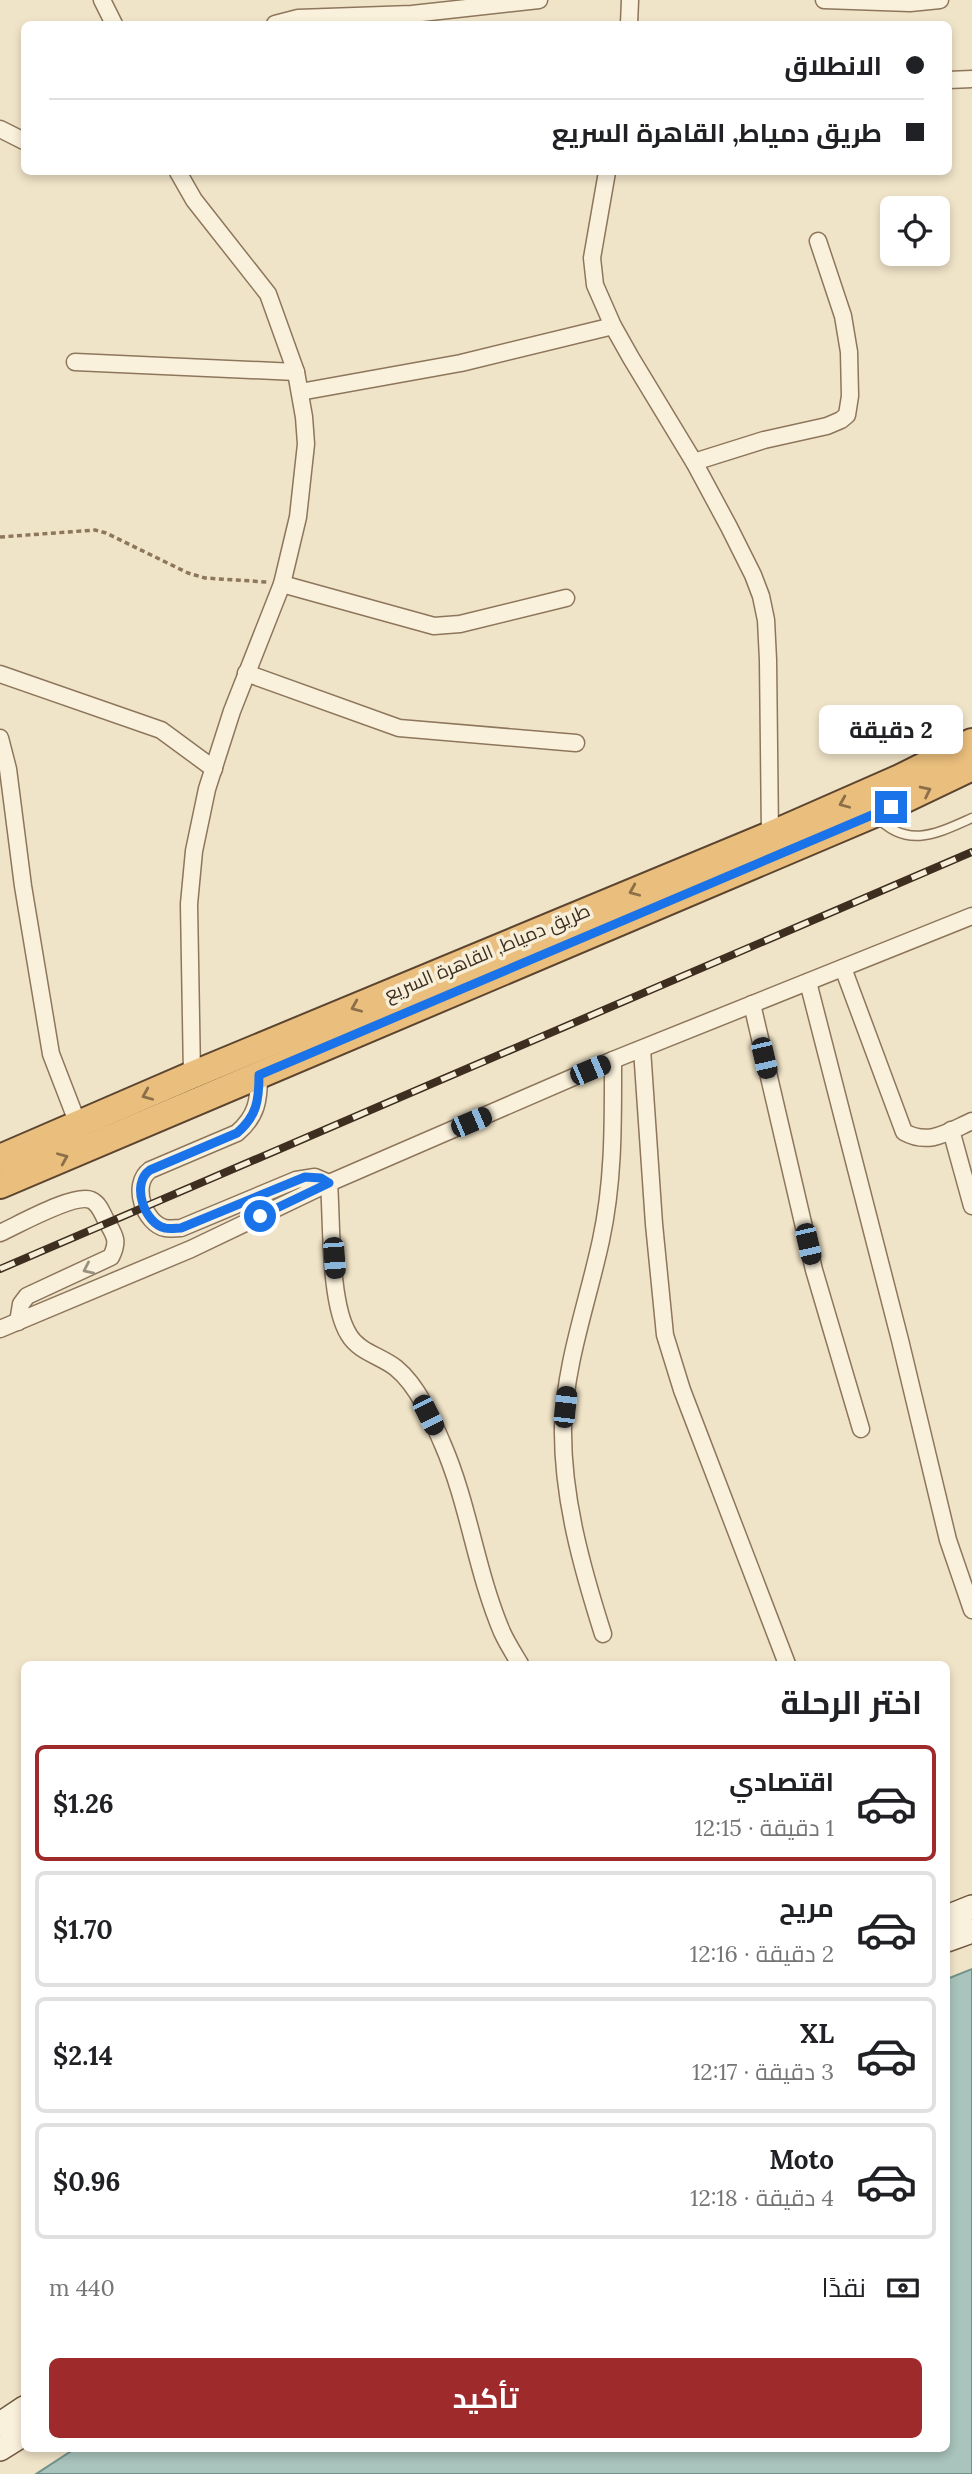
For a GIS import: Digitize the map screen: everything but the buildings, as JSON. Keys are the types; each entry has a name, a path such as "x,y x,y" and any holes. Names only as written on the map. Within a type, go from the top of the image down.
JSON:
{"highway":[{"name":"طريق دمياط, القاهرة السريع","path":"0,1158 192,1075 771,835 900,778 972,742"},
{"name":"طريق دمياط, القاهرة السريع","path":"0,1185 874,814 972,767"}],"main road":[{"path":"950,1916 972,1907"},
{"path":"950,1939 972,1931"},
{"path":"0,2424 21,2410"},
{"path":"0,2449 21,2436"}],"street":[{"path":"102,0 112,21"},
{"path":"286,21 298,18 412,14 477,4 539,0"},
{"path":"629,21 630,0"},
{"path":"824,0 909,4 940,0"},
{"path":"952,80 972,79"},
{"path":"0,129 21,140"},
{"path":"180,175 200,208 268,294 296,372 306,444 298,517 282,584 246,673 214,769 194,851 190,881 192,1075"},
{"path":"606,175 592,258 595,285 613,326 694,462 753,575 761,596 766,620 768,660 771,835"},
{"path":"694,462 764,440 827,426 847,415 850,396 849,352 844,316 818,241"},
{"path":"300,392 461,363 613,326"},
{"path":"75,362 296,372"},
{"path":"282,584 435,626 460,624 566,598"},
{"path":"246,673 399,728 576,743"},
{"path":"0,674 161,730 214,769"},
{"path":"0,738 8,769 23,886 51,1054 78,1124"},
{"path":"0,1329 191,1248 329,1183 613,1060 972,916"},
{"path":"843,968 904,1132 913,1138 931,1140 972,1121"},
{"path":"808,982 901,1340 948,1540 972,1610"},
{"path":"752,1004 814,1270 860,1429"},
{"path":"642,1049 665,1335 682,1391 786,1661"},
{"path":"603,1634 585,1577 573,1519 566,1478 563,1426 570,1369 601,1239 609,1193 613,1146 613,1060"},
{"path":"259,1075 259,1101 255,1112 237,1133 143,1175 139,1184 140,1193 152,1222 164,1228 181,1228 296,1180 315,1177 329,1183"},
{"path":"951,1130 972,1206"},
{"path":"329,1183 338,1304 347,1334 362,1349 398,1369 418,1396 453,1468 488,1594 503,1634 518,1661"},
{"path":"0,1233 66,1203 86,1199 98,1205 116,1236 116,1246 111,1257 27,1296 21,1304 18,1322"}],"lane":[{"path":"874,814 889,828 916,836 935,834 972,818"}],"path":[{"path":"0,537 95,530 188,573 205,578 282,584"}],"water":[{"path":"972,1969 972,2474 36,2474 70,2452 950,2452 950,1978"}],"railway":[{"path":"0,1269 972,852"}],"route":[{"path":"260,1216 329,1183 321,1178 305,1177 181,1228 164,1228 152,1222 139,1184 143,1175 150,1170 237,1133 255,1112 259,1101 259,1075 891,807"}]}
